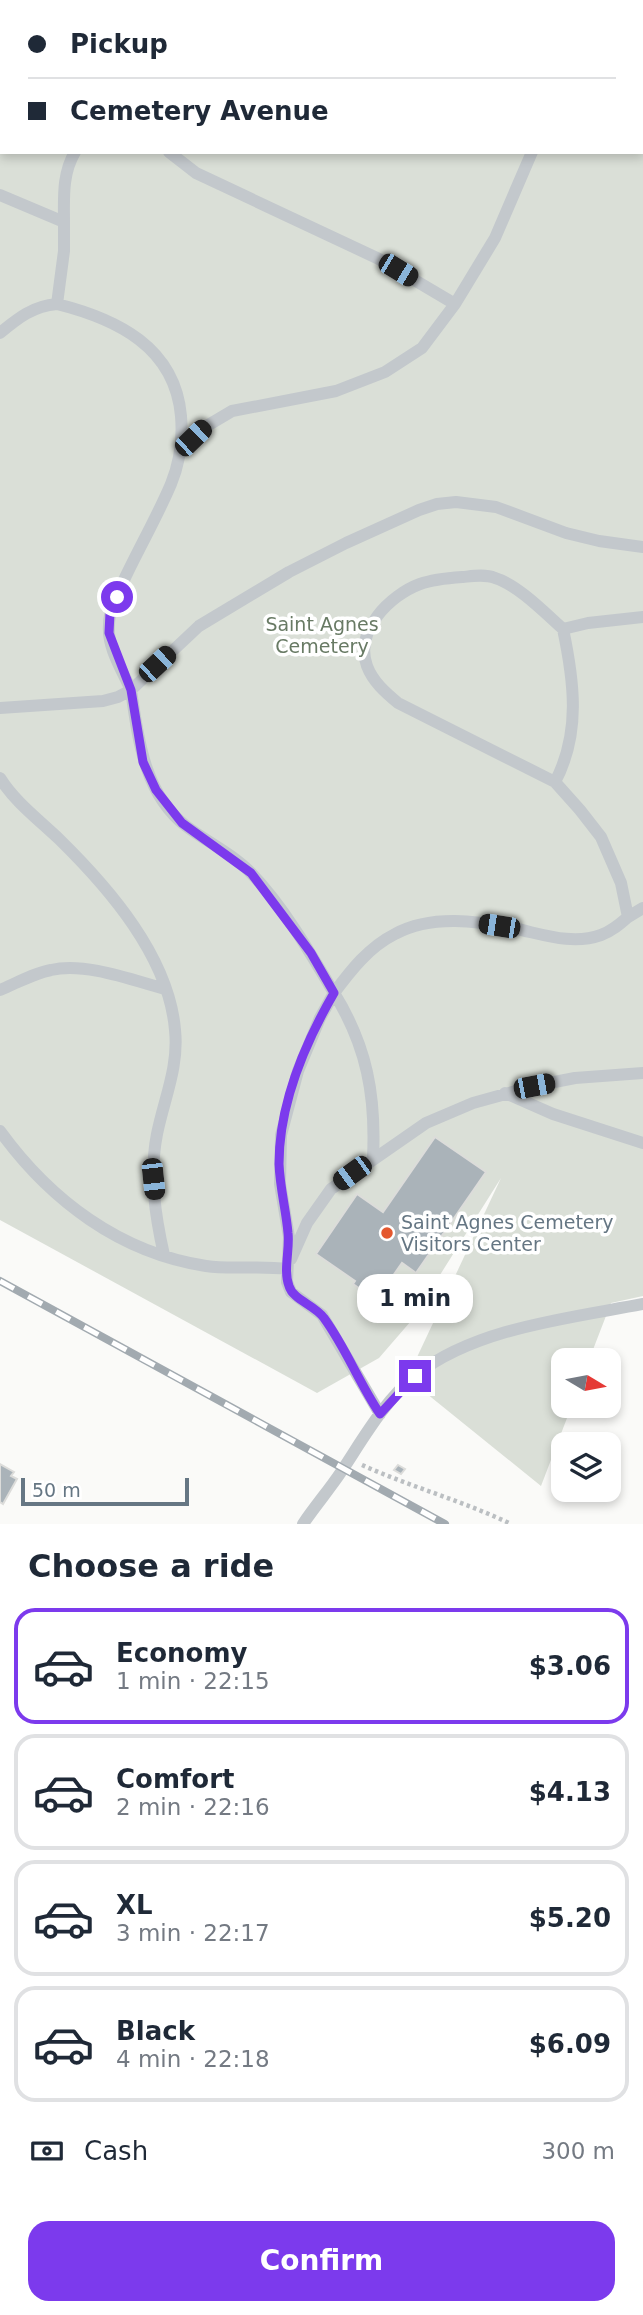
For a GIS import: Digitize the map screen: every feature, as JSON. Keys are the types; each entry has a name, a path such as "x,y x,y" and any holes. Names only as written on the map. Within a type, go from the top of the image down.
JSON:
{"lane":[{"path":"57,304 64,251 65,182 74,154"},
{"path":"172,154 196,173 379,258 455,304"},
{"path":"180,450 205,427 232,411 337,391 385,372 422,348 455,304 495,238 531,154"},
{"path":"0,195 64,222"},
{"path":"0,333 28,311 57,304 110,321 154,352 171,376 178,397 182,434 180,450 170,485 110,613 109,633 131,690 143,762 156,790 182,823 251,873 311,953 347,1014 368,1073 375,1121 373,1158"},
{"path":"0,708 103,701 118,697 131,690 199,626 323,555 437,504 456,502 496,507 566,533 643,547"},
{"path":"555,782 565,757 573,717 574,693 563,629 526,597 494,577 449,578 417,585 385,606 368,633 365,652 367,666 373,678 398,703 555,782 601,837 621,883 628,918"},
{"path":"563,629 588,623 643,617"},
{"path":"0,778 30,814 79,860 114,899 135,927 165,989 175,1022 175,1064 157,1135 153,1179 164,1255"},
{"path":"380,1414 322,1315 291,1292 287,1269 289,1237 280,1184 281,1135 298,1071 320,1018 334,993 365,956 395,934 411,927 463,921 515,928 552,937 580,939 614,929 643,908"},
{"path":"0,990 39,973 66,967 85,969 165,989"},
{"path":"287,1269 307,1223 331,1189 426,1123 505,1093 575,1078 643,1073"},
{"path":"505,1093 553,1114 643,1143"},
{"path":"0,1131 22,1161 63,1201 120,1239 205,1266 287,1269"},
{"path":"303,1524 380,1414 415,1376 460,1348 519,1329 643,1304"}],"path":[{"path":"349,1459 404,1484 452,1498 511,1524"}],"green space":[{"name":"Saint Agnes Cemetery","path":"0,154 643,154 643,1296 611,1303 594,1348 551,1348 551,1418 567,1418 562,1432 551,1432 551,1460 541,1486 411,1381 411,1370 501,1178 411,1321 379,1358 317,1393 0,1220"}],"building":[{"name":"Saint Agnes Cemetery Visitors Center","path":"435,1137 486,1172 416,1273 402,1263 376,1300 353,1284 355,1281 316,1254 357,1194 383,1212"},
{"path":"0,1464 14,1472 11,1476 17,1479 3,1504 0,1502"},
{"path":"398,1465 405,1469 401,1474 394,1470"}],"railway":[{"path":"0,1281 445,1524"}],"place":[{"name":"Saint Agnes Cemetery Visitors Center","path":"387,1233"}],"route":[{"path":"117,597 110,613 109,633 114,652 131,690 143,762 156,790 182,823 251,873 311,953 334,993 320,1018 298,1071 281,1135 280,1184 289,1237 289,1288 322,1315 380,1414 415,1376"}]}
